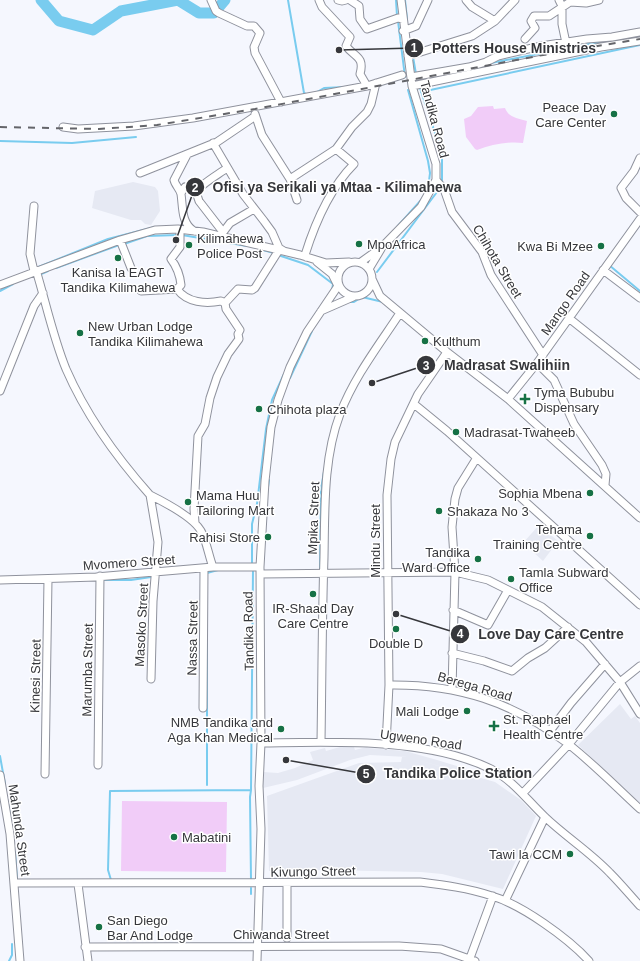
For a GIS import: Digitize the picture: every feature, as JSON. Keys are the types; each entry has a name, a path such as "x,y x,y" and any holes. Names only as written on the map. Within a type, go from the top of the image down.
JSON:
{"street":[{"path":"211,0 216,11 219,13 247,26 254,26 259,29 260,32 254,48 255,53 281,102"},
{"path":"338,0 342,2 346,0"},
{"path":"350,0 359,6 360,19 366,29 398,18 403,19"},
{"name":"Tandika Road","path":"401,0 403,31 412,77 412,86 436,164 436,180"},
{"path":"403,31 416,26 428,0"},
{"path":"466,0 472,7 495,21"},
{"path":"408,56 472,36 495,21 515,0"},
{"path":"525,39 535,28 531,21 532,17 540,15 549,16 561,3 586,3 599,0"},
{"path":"322,1 350,37 346,46 361,61 362,67 360,74 367,86"},
{"path":"561,3 562,24 566,43"},
{"path":"412,77 469,67 486,62 498,56 541,46 640,32"},
{"path":"412,86 601,47 640,41"},
{"path":"63,127 78,129 134,126 255,107 367,86 402,75"},
{"path":"290,179 336,149 352,127 367,112 371,104 376,83"},
{"path":"255,107 254,117 262,135 290,179 297,200"},
{"path":"140,173 213,143 254,117"},
{"path":"213,143 243,194 272,232 281,251"},
{"path":"306,257 305,255 312,233 332,191 345,172 354,164 336,149"},
{"path":"186,155 174,180 181,193 182,207 186,224 189,228 196,232"},
{"path":"640,158 634,171 621,188 626,198 640,212"},
{"path":"181,193 185,187 189,189 195,184 203,184 210,181 227,168"},
{"path":"0,285 35,270 120,240 155,230 180,230 221,234 326,263 361,262 382,247 421,207 436,180"},
{"name":"Chihota Street","path":"436,180 444,189 452,212 482,252 491,275 543,355"},
{"path":"203,184 196,192 197,197 221,234"},
{"path":"34,206 30,254 66,369 105,439 150,495 196,523"},
{"path":"221,234 230,223 254,209"},
{"name":"Mango Road","path":"508,399 570,319 640,219"},
{"path":"178,289 181,285 181,281 172,259 180,246 180,230"},
{"path":"120,240 131,268"},
{"path":"369,269 382,247"},
{"path":"225,303 238,288 252,290 255,288 281,251"},
{"path":"316,261 332,274 344,293 357,296 370,294 380,296"},
{"path":"338,285 339,271 349,262"},
{"path":"361,262 369,269 380,296 447,352 508,399 640,518"},
{"path":"603,270 640,298"},
{"path":"321,311 357,296 371,286 372,279"},
{"name":"Tandika Road","path":"257,961 261,883 259,786 261,743 260,571 265,481 273,420 290,367 321,311 338,285"},
{"path":"178,289 182,296 196,302 211,303 221,301 225,303"},
{"path":"141,291 178,289"},
{"path":"0,391 34,306 43,293"},
{"path":"213,567 206,551 203,536 196,523 194,509 198,436 205,424 210,398 217,377 228,354 238,340 240,329 226,309 225,303"},
{"name":"Mpika Street","path":"321,742 326,482 332,443 340,415 363,368 400,312"},
{"path":"570,319 640,375"},
{"name":"Mindu Street","path":"386,745 389,685 387,495 391,459 395,442 427,379 447,352"},
{"path":"537,363 554,380 574,424 602,465 606,474 605,485"},
{"path":"414,404 640,605"},
{"path":"452,690 453,610 456,572 452,527 455,499 463,479 476,459"},
{"name":"Masoko Street","path":"150,495 158,542 153,602 151,679"},
{"name":"Mvomero Street","path":"0,580 156,573 213,567 260,571 324,573 387,574 456,572 488,580 542,607 568,627 586,642 620,682 640,714"},
{"name":"Nassa Street","path":"203,708 204,569"},
{"name":"Marumba Street","path":"98,765 100,576"},
{"name":"Kinesi Street","path":"45,774 48,579"},
{"path":"453,610 488,625 508,590"},
{"path":"452,653 484,661 509,672 545,648 568,627"},
{"path":"550,731 571,703 605,664"},
{"path":"523,793 569,744 620,682 640,666"},
{"name":"Berega Road","path":"389,685 421,685 452,690 505,705 534,720 569,744 640,809"},
{"name":"Ugweno Road","path":"261,743 321,742 386,745 437,751 466,758 493,770 523,793 545,817 609,872 640,906"},
{"name":"Mahunda Street","path":"0,775 7,810 15,883 20,961"},
{"path":"505,901 545,817"},
{"name":"Kivungo Street","path":"15,883 420,882 461,887 505,901 558,934 589,961"},
{"path":"287,883 287,938"},
{"path":"78,884 88,961"},
{"path":"473,960 493,896"},
{"name":"Chiwanda Street","path":"85,947 406,947 441,949 473,960"}],"shaded area":[{"path":"493,106 494,109 505,108 511,116 527,121 523,143 505,143 477,150 475,149 466,137 464,119 471,116 478,107"},
{"path":"133,182 155,187 158,191 160,211 151,225 145,224 141,220 131,220 92,208 95,191"},
{"path":"539,525 558,541 543,561 523,543"},
{"path":"620,704 631,719 635,716 640,723 640,803 578,745"},
{"path":"340,747 354,747 355,750 367,747 405,751 437,760 470,770 468,774 414,759 495,782 521,800 536,816 503,889 442,874 421,872 326,870 269,871 267,796 359,763 401,762 402,757 407,757 370,755 350,760 297,780 263,788 263,772 278,773 295,768 313,760 310,752 325,748 326,751"},
{"name":"Mabatini","path":"122,801 227,802 226,872 121,871"}],"waterway":[{"path":"41,0 59,21 93,30 121,11 178,0 199,13 214,13 225,0"},
{"path":"288,0 304,93 306,94"},
{"path":"396,0 397,16"},
{"path":"405,0 407,19"},
{"path":"398,21 405,77"},
{"path":"491,63 610,40"},
{"path":"410,41 412,53"},
{"path":"421,92 640,45"},
{"path":"413,57 416,74"},
{"path":"317,92 324,88 346,87"},
{"path":"420,88 442,154 442,184"},
{"path":"408,90 428,161 430,173 428,189"},
{"path":"0,141 72,143 136,137"},
{"path":"377,272 440,188"},
{"path":"397,227 422,199"},
{"path":"36,268 108,239 155,227"},
{"path":"124,244 147,236 178,235"},
{"path":"182,235 247,246"},
{"path":"56,268 119,245"},
{"path":"263,250 274,253"},
{"path":"278,255 308,265 333,284 332,291"},
{"path":"609,265 640,291"},
{"path":"39,275 48,271"},
{"path":"0,291 13,284"},
{"path":"349,302 354,302 362,297 383,302"},
{"path":"290,378 312,331"},
{"path":"252,565 252,524 257,504 266,429 272,400 284,374"},
{"path":"320,571 321,489 324,472"},
{"path":"268,487 269,480"},
{"path":"251,880 250,797 253,569"},
{"path":"207,785 207,573 218,570"},
{"path":"105,580 131,580 151,577"},
{"path":"0,756 5,784"},
{"path":"111,880 108,870 110,791 251,790"},
{"path":"8,804 10,816"},
{"path":"15,852 17,879"},
{"path":"251,888 251,894"},
{"path":"9,961 12,955 12,944"}],"railway":[{"path":"0,127 99,129 157,125 255,109 543,55 640,39"}],"place":[{"name":"Potters House Ministries","path":"339,50"},
{"name":"Peace Day Care Center","path":"614,114"},
{"name":"Ofisi ya Serikali ya Mtaa - Kilimahewa","path":"176,240"},
{"name":"MpoAfrica","path":"359,244"},
{"name":"Kilimahewa Police Post","path":"189,245"},
{"name":"Kwa Bi Mzee","path":"601,246"},
{"name":"Kanisa la EAGT Tandika Kilimahewa","path":"118,258"},
{"name":"New Urban Lodge Tandika Kilimahewa","path":"80,333"},
{"name":"Kulthum","path":"425,341"},
{"name":"Madrasat Swalihiin","path":"372,383"},
{"name":"Tyma Bububu Dispensary","path":"525,399"},
{"name":"Chihota plaza","path":"259,409"},
{"name":"Madrasat-Twaheeb","path":"456,432"},
{"name":"Sophia Mbena","path":"590,493"},
{"name":"Mama Huu Tailoring Mart","path":"188,502"},
{"name":"Shakaza No 3","path":"439,511"},
{"name":"Tehama Training Centre","path":"590,536"},
{"name":"Rahisi Store","path":"268,537"},
{"name":"Tandika Ward Office","path":"478,559"},
{"name":"Tamla Subward Office","path":"511,579"},
{"name":"IR-Shaad Day Care Centre","path":"313,594"},
{"name":"Love Day Care Centre","path":"396,614"},
{"name":"Double D","path":"396,629"},
{"name":"Mali Lodge","path":"467,711"},
{"name":"St. Raphael Health Centre","path":"494,726"},
{"name":"NMB Tandika and Aga Khan Medical","path":"281,729"},
{"name":"Tandika Police Station","path":"286,760"},
{"name":"Mabatini","path":"174,837"},
{"name":"Tawi la CCM","path":"570,854"},
{"name":"San Diego Bar And Lodge","path":"99,927"}]}
